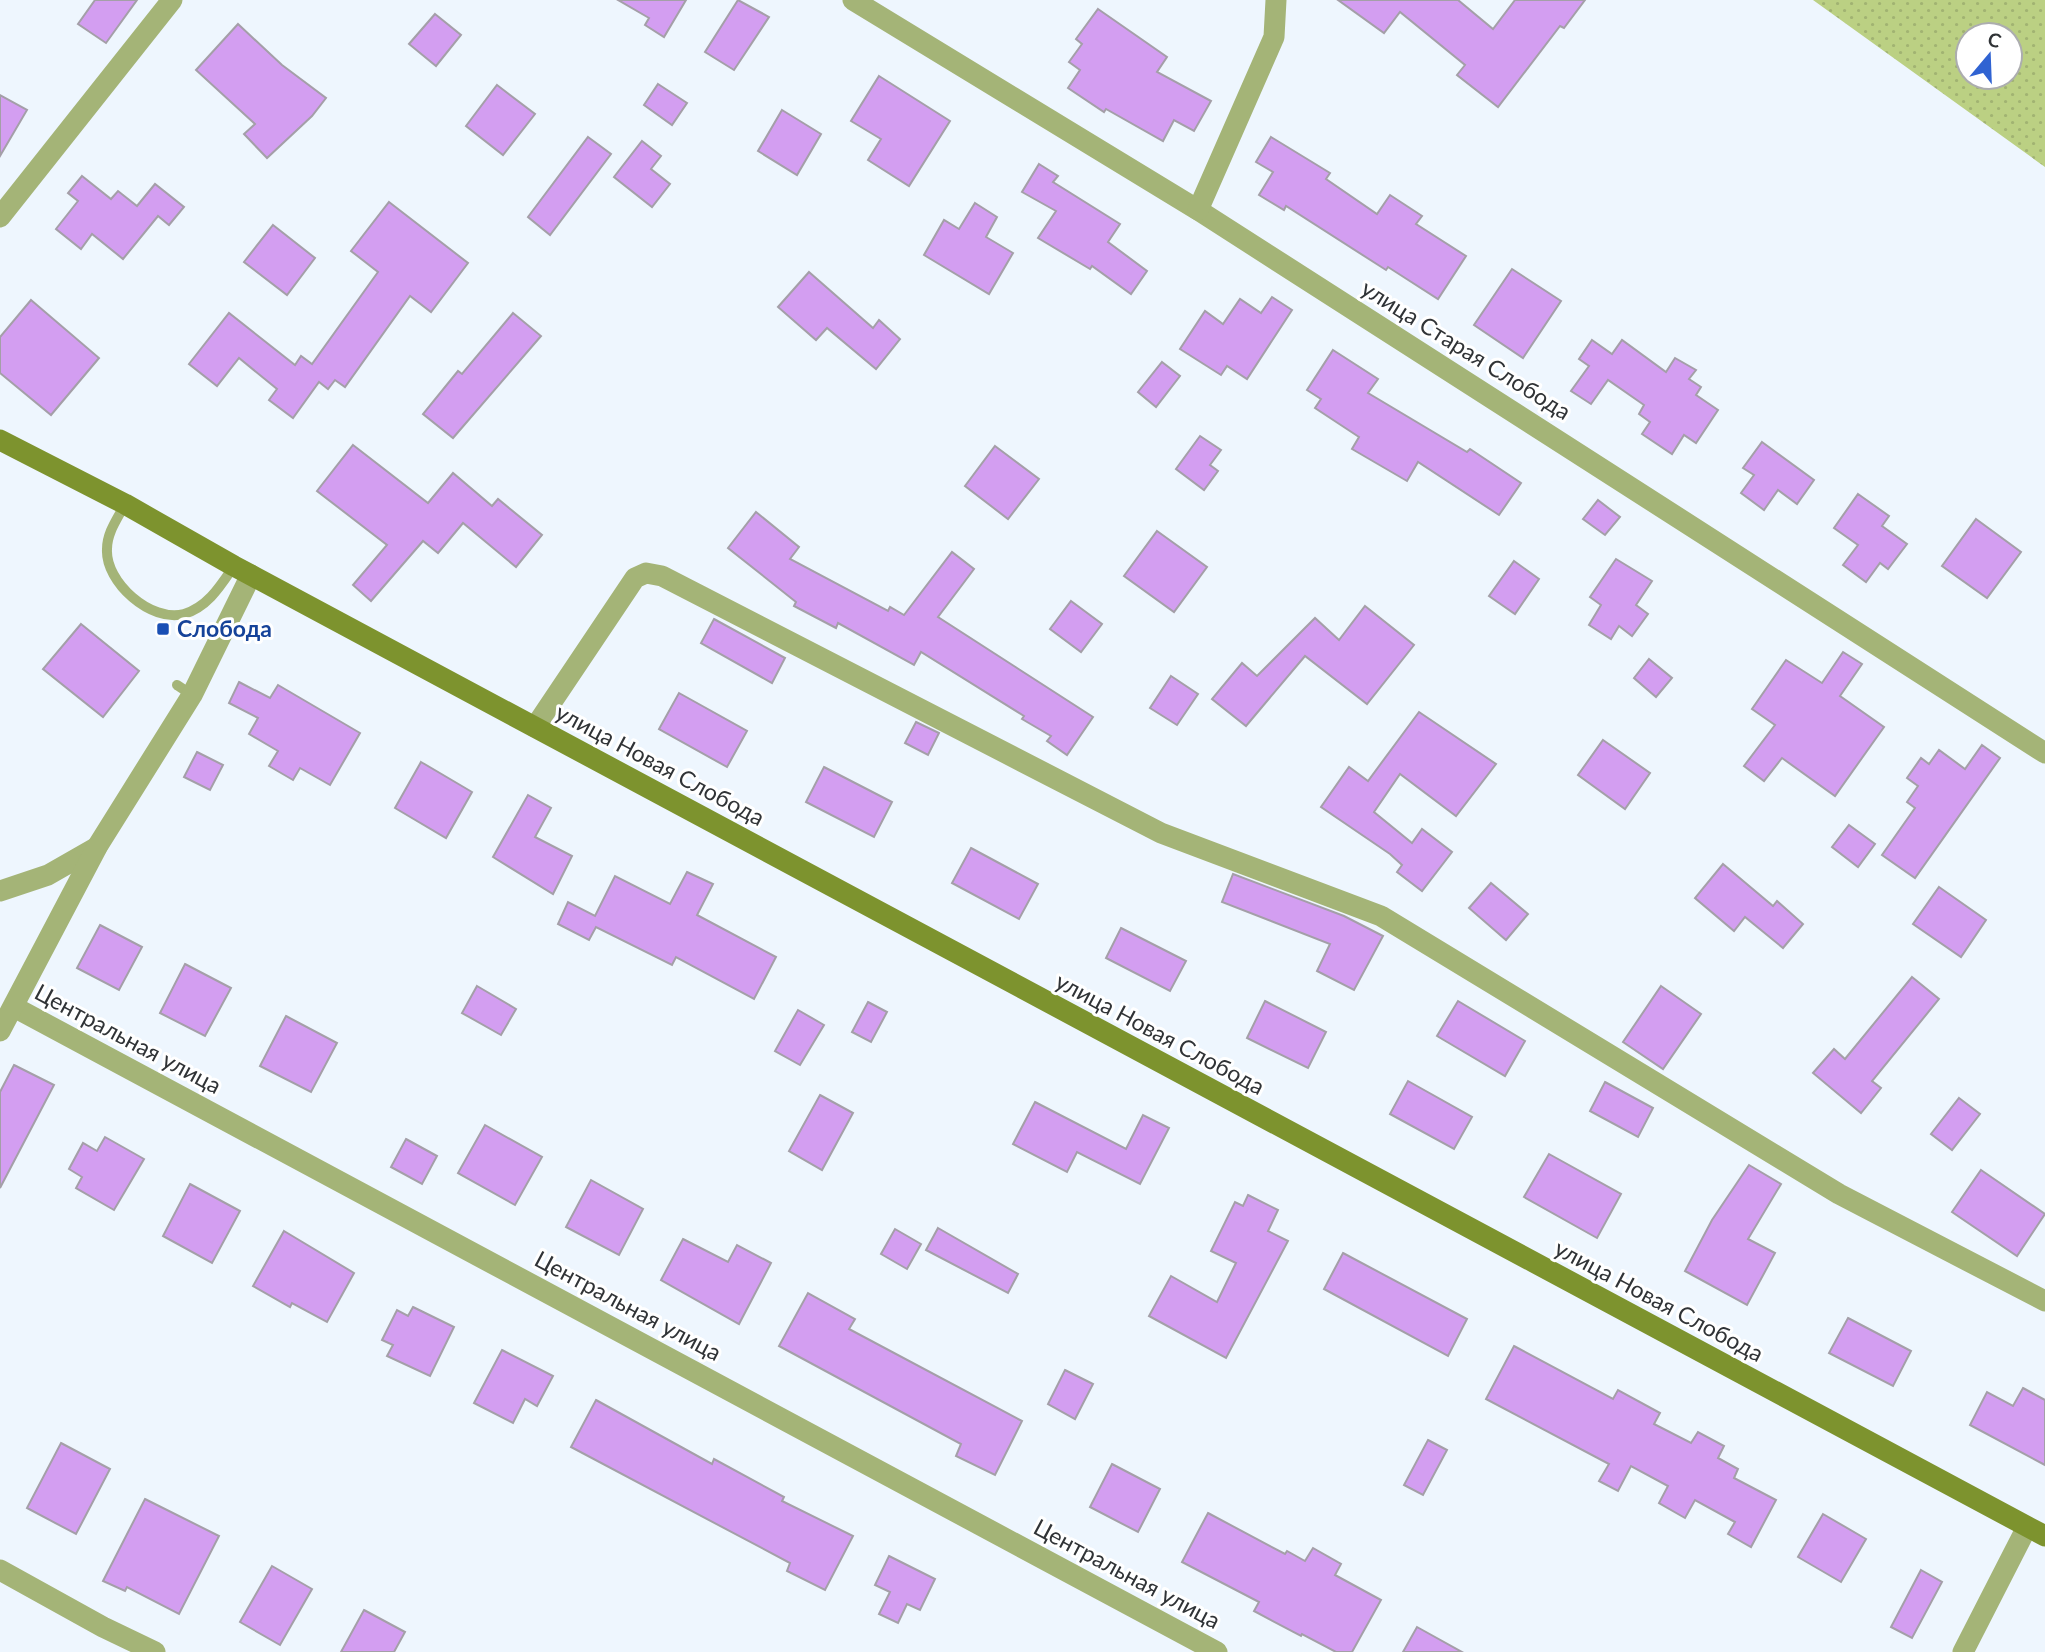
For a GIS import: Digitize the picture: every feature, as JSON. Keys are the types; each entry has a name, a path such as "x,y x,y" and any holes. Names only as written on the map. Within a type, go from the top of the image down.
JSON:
{"street":[{"path":"0,217 172,0"},
{"name":"улица Старая Слобода","path":"853,0 1198,210 2045,753"},
{"path":"1198,210 1274,37 1276,0"},
{"path":"0,440 125,504"},
{"name":"улица Новая Слобода","path":"125,504 242,571 2036,1531"},
{"path":"0,1031 184,690 242,571"},
{"path":"535,727 635,578 646,573 662,576 1161,833 1381,916 1839,1194 2045,1301"},
{"path":"0,891 48,875 97,847"},
{"name":"Центральная улица","path":"14,1007 1217,1652"},
{"path":"1963,1652 2036,1531"},
{"path":"0,1570 103,1628 155,1652"}],"lane":[{"path":"125,504 111,531 107,549 110,568 121,589 154,611 184,614 214,597 242,571"}],"green space":[{"path":"1813,0 2045,0 2045,167"}],"building":[{"path":"95,0 137,0 106,43 78,24"},
{"path":"618,0 686,0 664,37 645,25 649,18"},
{"path":"738,0 769,17 734,70 705,52"},
{"path":"1338,0 1458,0 1493,29 1515,0 1585,0 1564,28 1560,26 1498,107 1457,75 1465,65 1400,12 1384,33"},
{"path":"1098,9 1167,57 1157,72 1211,101 1194,131 1174,120 1163,141 1106,109 1104,112 1068,88 1080,70 1069,62 1082,44 1076,39"},
{"path":"435,14 461,35 436,66 409,44"},
{"path":"238,24 282,65 326,98 312,116 267,158 244,134 255,124 196,70"},
{"path":"879,76 950,121 909,186 868,160 881,139 851,121"},
{"path":"658,84 687,103 672,125 644,105"},
{"path":"497,85 535,114 503,155 466,126"},
{"path":"0,95 27,110 0,156"},
{"path":"782,110 821,134 797,175 758,151"},
{"path":"588,137 611,154 550,235 528,217"},
{"path":"1271,137 1330,173 1326,179 1377,214 1390,195 1422,216 1416,224 1466,256 1438,299 1388,267 1386,270 1286,206 1284,210 1259,195 1273,172 1256,162"},
{"path":"642,141 661,156 651,169 670,184 652,207 614,177"},
{"path":"1039,164 1058,176 1053,182 1120,224 1108,242 1147,271 1131,294 1092,266 1090,269 1038,238 1056,211 1022,192"},
{"path":"82,176 111,199 118,191 137,206 155,184 184,207 169,225 158,216 123,259 92,234 81,249 56,229 78,201 68,193"},
{"path":"389,202 468,263 431,312 410,296 345,387 335,380 328,389 319,382 293,418 269,400 277,389 239,358 217,386 189,364 229,313 295,365 301,356 312,364 378,272 351,251"},
{"path":"975,203 997,217 986,237 1013,253 989,294 924,255 944,220 959,229"},
{"path":"273,225 315,258 287,295 244,262"},
{"path":"1512,269 1561,301 1523,358 1474,325"},
{"path":"809,272 873,328 879,320 900,339 876,369 827,328 816,340 778,307"},
{"path":"1272,297 1292,310 1247,379 1227,366 1221,375 1180,349 1205,311 1223,324 1240,299 1261,313"},
{"path":"31,300 99,358 51,415 0,373 0,337"},
{"path":"513,313 541,336 453,438 423,414 458,371 462,374"},
{"path":"1592,340 1612,354 1622,340 1666,372 1675,358 1696,370 1689,379 1701,387 1696,395 1718,410 1696,443 1684,435 1672,454 1642,434 1650,422 1639,414 1644,405 1608,380 1591,404 1571,391 1589,366 1579,359"},
{"path":"1333,350 1378,379 1368,393 1467,452 1470,449 1521,483 1499,515 1418,462 1407,481 1352,449 1359,437 1315,408 1321,399 1307,390"},
{"path":"1162,362 1180,376 1156,407 1138,392"},
{"path":"1200,436 1221,450 1210,465 1218,471 1204,490 1176,469"},
{"path":"1762,442 1814,480 1797,504 1778,490 1764,510 1741,493 1754,475 1743,468"},
{"path":"353,445 428,503 453,473 492,506 498,499 542,535 516,567 463,523 438,553 423,541 371,601 353,585 387,545 317,491"},
{"path":"995,446 1039,479 1008,519 965,486"},
{"path":"1858,494 1889,516 1882,526 1907,544 1888,569 1880,563 1866,582 1843,565 1858,545 1834,528"},
{"path":"1598,500 1620,517 1605,535 1583,519"},
{"path":"756,512 799,547 790,559 888,611 890,607 904,615 952,552 974,569 938,617 1093,717 1067,755 1047,741 1051,736 1022,719 1024,716 921,652 914,665 838,623 836,628 794,606 796,602 728,548"},
{"path":"1976,519 2021,552 1987,598 1942,566"},
{"path":"1157,531 1207,567 1174,612 1124,576"},
{"path":"1616,559 1652,581 1636,605 1648,614 1632,636 1619,626 1611,639 1589,625 1601,605 1590,597"},
{"path":"1514,561 1539,579 1515,614 1489,596"},
{"path":"1071,601 1102,624 1081,652 1050,629"},
{"path":"1365,606 1414,645 1367,704 1305,656 1246,726 1212,699 1242,663 1257,676 1315,618 1339,640"},
{"path":"714,619 785,658 772,683 701,643"},
{"path":"81,624 139,671 103,717 43,669"},
{"path":"1843,652 1862,664 1840,696 1884,727 1835,796 1782,758 1764,781 1744,766 1775,725 1752,709 1786,660 1822,683"},
{"path":"1649,659 1672,678 1656,697 1634,678"},
{"path":"1171,676 1198,694 1177,725 1150,708"},
{"path":"239,682 270,698 278,685 360,733 330,785 300,768 293,780 269,766 278,751 249,734 258,718 229,703"},
{"path":"679,693 747,731 727,767 659,729"},
{"path":"1419,712 1496,764 1456,816 1400,774 1374,812 1412,843 1422,829 1452,852 1422,891 1397,872 1402,865 1390,854 1321,807 1349,767 1368,781"},
{"path":"916,722 939,733 928,755 905,743"},
{"path":"1603,740 1650,773 1625,809 1578,775"},
{"path":"1982,745 2000,758 1915,878 1882,855 1915,808 1907,802 1918,786 1907,778 1921,758 1929,764 1939,750 1965,769"},
{"path":"197,752 223,765 210,790 184,777"},
{"path":"421,762 472,792 446,838 395,808"},
{"path":"824,767 892,802 874,837 806,802"},
{"path":"528,795 551,808 535,837 572,856 553,894 493,857"},
{"path":"1849,825 1875,844 1858,867 1832,847"},
{"path":"971,848 1038,884 1019,919 952,883"},
{"path":"1723,864 1773,906 1777,901 1803,924 1783,948 1745,917 1734,931 1695,898"},
{"path":"687,872 713,884 697,915 776,957 754,999 676,957 672,965 596,927 589,940 558,924 568,902 595,916 615,876 670,904"},
{"path":"1233,874 1344,916 1383,936 1354,990 1317,971 1330,944 1222,902"},
{"path":"1491,883 1528,914 1506,940 1469,908"},
{"path":"1939,887 1986,920 1961,957 1913,924"},
{"path":"100,925 142,947 119,990 77,968"},
{"path":"1121,928 1186,961 1170,991 1106,958"},
{"path":"185,964 231,988 205,1036 160,1013"},
{"path":"1912,977 1939,999 1872,1081 1881,1088 1861,1113 1813,1073 1834,1049 1845,1059"},
{"path":"477,986 516,1009 501,1035 462,1013"},
{"path":"1661,986 1701,1014 1663,1069 1623,1042"},
{"path":"1265,1001 1326,1032 1308,1068 1247,1038"},
{"path":"1458,1001 1525,1041 1505,1076 1437,1036"},
{"path":"868,1002 887,1012 871,1042 852,1032"},
{"path":"798,1010 824,1025 800,1065 775,1051"},
{"path":"286,1016 337,1043 311,1092 260,1066"},
{"path":"14,1065 54,1085 0,1188 0,1092"},
{"path":"1408,1081 1472,1117 1454,1149 1390,1114"},
{"path":"1605,1082 1653,1108 1638,1137 1590,1111"},
{"path":"820,1095 853,1113 822,1170 789,1151"},
{"path":"1959,1098 1980,1114 1952,1150 1931,1134"},
{"path":"1035,1102 1126,1149 1143,1115 1169,1128 1140,1184 1077,1152 1067,1172 1013,1144"},
{"path":"485,1125 542,1157 515,1205 458,1173"},
{"path":"105,1137 144,1159 114,1210 76,1188 82,1177 69,1169 83,1143 97,1151"},
{"path":"406,1139 437,1156 422,1184 391,1167"},
{"path":"1549,1154 1621,1194 1597,1238 1524,1197"},
{"path":"1749,1165 1781,1184 1748,1239 1775,1253 1747,1305 1685,1271 1712,1220"},
{"path":"1981,1170 2045,1214 2017,1256 1952,1212"},
{"path":"591,1180 643,1209 619,1255 566,1227"},
{"path":"190,1184 240,1211 212,1263 163,1236"},
{"path":"1248,1195 1278,1210 1268,1231 1288,1241 1226,1358 1149,1316 1171,1276 1217,1302 1236,1263 1211,1251 1235,1202 1243,1206"},
{"path":"938,1228 1018,1274 1008,1293 926,1250"},
{"path":"895,1229 921,1244 907,1269 881,1254"},
{"path":"284,1231 354,1273 327,1322 292,1303 290,1307 253,1286"},
{"path":"683,1239 728,1262 737,1245 771,1263 739,1324 661,1280"},
{"path":"1343,1253 1467,1319 1448,1356 1324,1289"},
{"path":"808,1293 855,1319 849,1329 1022,1421 995,1475 956,1456 961,1444 779,1346"},
{"path":"413,1307 454,1327 430,1376 387,1356 393,1345 382,1340 397,1310 408,1316"},
{"path":"1848,1318 1911,1351 1893,1386 1829,1353"},
{"path":"1514,1346 1613,1399 1618,1390 1660,1413 1654,1424 1691,1443 1698,1432 1724,1446 1718,1458 1738,1469 1734,1478 1776,1500 1751,1547 1728,1534 1735,1522 1695,1500 1685,1518 1659,1503 1668,1486 1631,1466 1618,1491 1599,1481 1609,1464 1486,1399"},
{"path":"502,1350 553,1376 537,1406 525,1399 513,1423 474,1403"},
{"path":"1065,1370 1093,1384 1075,1419 1048,1404"},
{"path":"2023,1388 2045,1400 2045,1465 1970,1425 1987,1392 2013,1406"},
{"path":"596,1400 712,1464 714,1459 784,1497 782,1501 853,1536 825,1590 787,1571 790,1563 571,1447"},
{"path":"1428,1440 1447,1450 1423,1495 1404,1485"},
{"path":"61,1443 110,1469 76,1534 27,1508"},
{"path":"1112,1464 1160,1489 1138,1532 1090,1507"},
{"path":"145,1499 219,1536 179,1614 127,1587 125,1591 103,1581"},
{"path":"1208,1513 1285,1554 1287,1551 1305,1561 1313,1548 1341,1564 1335,1575 1381,1600 1352,1652 1336,1652 1302,1634 1301,1636 1254,1611 1259,1602 1182,1562"},
{"path":"1823,1514 1866,1539 1841,1582 1798,1557"},
{"path":"889,1556 935,1579 920,1610 907,1604 898,1623 879,1614 890,1592 875,1585"},
{"path":"272,1566 312,1589 280,1645 240,1622"},
{"path":"1921,1570 1942,1582 1912,1638 1891,1627"},
{"path":"364,1610 405,1632 394,1652 341,1652"},
{"path":"1417,1627 1462,1652 1403,1652"}],"place":[{"name":"Слобода","path":"163,629"}]}
